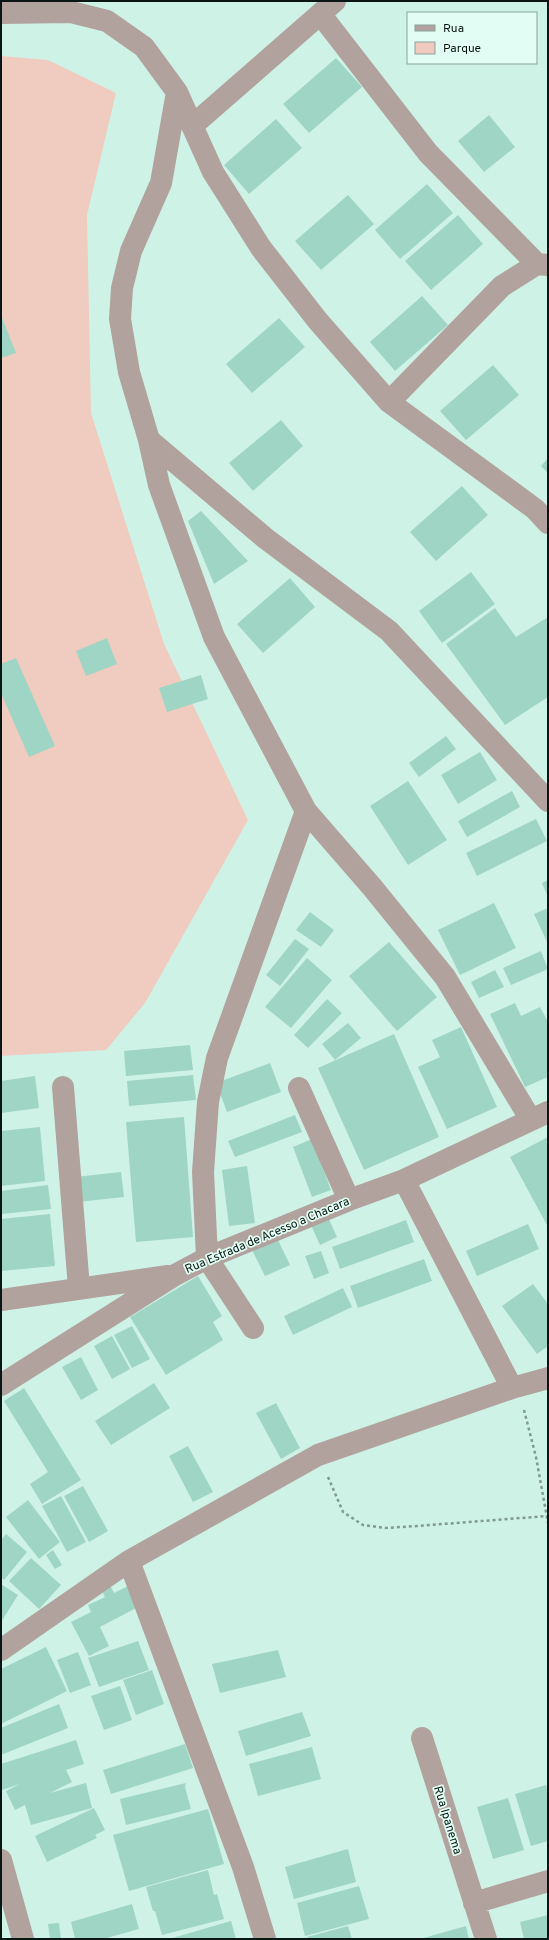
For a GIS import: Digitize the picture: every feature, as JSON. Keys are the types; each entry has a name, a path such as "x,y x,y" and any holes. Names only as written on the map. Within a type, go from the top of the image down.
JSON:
{"street":[{"path":"192,126 328,8 428,153 543,265 502,286 389,402"},
{"path":"1,13 72,12 107,21 144,47 177,92 212,172 261,248 318,321 389,402 535,509 548,523"},
{"path":"177,92 161,183 131,251 122,288 120,319 129,372 150,440 158,485 214,637 306,811 372,887 445,978 540,1116"},
{"path":"150,440 265,538 389,631 548,801"},
{"path":"253,1328 207,1258 203,1172 208,1102 218,1058 306,811"},
{"path":"63,1087 79,1288"},
{"path":"299,1088 349,1200"},
{"name":"Rua Estrada de Acesso a Chacara","path":"1,1384 175,1275 207,1258 349,1200 404,1180 540,1116"},
{"path":"404,1180 512,1388"},
{"path":"1,1300 175,1275"},
{"path":"1,1650 129,1561 318,1455 512,1388 548,1378"},
{"path":"129,1561 243,1867 265,1939"},
{"name":"Rua Ipanema","path":"422,1738 486,1939"},
{"path":"1,1860 23,1939"},
{"path":"474,1903 548,1881"}],"path":[{"path":"512,1388 524,1410 536,1457 548,1523"},
{"path":"318,1455 343,1512 363,1525 385,1528 547,1516"}],"green space":[{"path":"1,56 48,60 116,93 87,215 91,413 164,644 248,820 145,1003 106,1050 1,1056"}],"building":[{"path":"336,58 362,87 309,133 283,104"},
{"path":"489,115 515,147 484,172 458,141"},
{"path":"276,119 302,148 249,194 224,165"},
{"path":"427,184 453,213 400,259 375,230"},
{"path":"348,195 374,224 321,270 295,241"},
{"path":"458,215 483,244 431,290 405,261"},
{"path":"422,296 448,325 395,371 370,342"},
{"path":"1,315 16,353 1,358"},
{"path":"279,318 305,347 252,393 226,364"},
{"path":"493,365 519,395 466,440 440,411"},
{"path":"281,420 303,446 253,491 229,463"},
{"path":"548,458 548,473 541,466"},
{"path":"462,486 488,515 436,561 410,532"},
{"path":"201,511 248,561 214,584 188,521"},
{"path":"471,572 495,604 442,643 419,611"},
{"path":"290,578 315,607 263,653 237,624"},
{"path":"495,608 516,637 548,617 548,697 505,725 446,644"},
{"path":"107,638 117,664 86,676 76,651"},
{"path":"16,658 55,746 29,757 1,693 1,664"},
{"path":"201,675 208,699 167,712 159,688"},
{"path":"446,736 456,749 419,777 409,763"},
{"path":"480,752 497,780 458,804 441,775"},
{"path":"408,781 447,840 408,865 370,806"},
{"path":"512,791 520,807 467,837 458,821"},
{"path":"536,819 547,841 477,876 466,853"},
{"path":"548,880 548,897 542,883"},
{"path":"494,903 516,948 460,975 438,930"},
{"path":"548,908 548,944 534,914"},
{"path":"310,912 334,930 321,947 296,930"},
{"path":"295,939 309,949 280,986 266,975"},
{"path":"389,942 437,997 397,1031 349,976"},
{"path":"541,951 548,969 511,985 503,968"},
{"path":"307,958 332,980 291,1028 265,1007"},
{"path":"495,970 504,987 479,998 471,982"},
{"path":"327,999 342,1013 308,1048 294,1035"},
{"path":"515,1003 521,1016 540,1007 548,1022 548,1077 525,1087 490,1014"},
{"path":"348,1023 361,1038 335,1060 322,1044"},
{"path":"461,1027 497,1107 447,1129 418,1067 440,1057 432,1040"},
{"path":"394,1034 439,1137 364,1170 318,1068"},
{"path":"190,1045 193,1070 126,1076 124,1051"},
{"path":"270,1063 281,1092 227,1112 216,1083"},
{"path":"193,1075 196,1100 129,1106 127,1081"},
{"path":"35,1076 39,1108 1,1113 1,1081"},
{"path":"295,1115 302,1132 235,1157 228,1141"},
{"path":"184,1117 193,1237 136,1242 126,1122"},
{"path":"40,1127 45,1181 1,1186 1,1131"},
{"path":"548,1137 548,1227 510,1157"},
{"path":"312,1139 331,1190 312,1197 293,1147"},
{"path":"247,1166 255,1223 229,1226 222,1170"},
{"path":"121,1172 124,1197 78,1202 75,1177"},
{"path":"48,1185 51,1209 1,1214 1,1191"},
{"path":"50,1214 55,1266 1,1271 1,1219"},
{"path":"327,1215 337,1237 320,1245 310,1223"},
{"path":"406,1220 414,1242 340,1269 332,1247"},
{"path":"528,1224 539,1249 477,1276 466,1251"},
{"path":"277,1238 290,1265 265,1276 252,1250"},
{"path":"321,1251 329,1273 314,1279 305,1256"},
{"path":"424,1259 432,1281 358,1308 350,1286"},
{"path":"198,1276 222,1316 213,1322 223,1340 166,1375 130,1317"},
{"path":"533,1284 548,1304 548,1346 537,1354 502,1306"},
{"path":"343,1288 352,1307 293,1335 284,1316"},
{"path":"132,1326 150,1359 132,1368 114,1335"},
{"path":"112,1336 130,1369 112,1379 94,1346"},
{"path":"81,1357 98,1390 81,1400 62,1367"},
{"path":"154,1383 170,1408 111,1445 95,1421"},
{"path":"24,1388 81,1480 42,1504 30,1484 48,1472 4,1401"},
{"path":"276,1403 300,1448 281,1459 256,1413"},
{"path":"188,1446 213,1492 193,1502 169,1456"},
{"path":"83,1486 108,1531 89,1542 64,1496"},
{"path":"61,1496 86,1542 67,1552 42,1506"},
{"path":"28,1500 60,1542 39,1559 6,1517"},
{"path":"6,1534 27,1552 4,1580 1,1577 1,1540"},
{"path":"53,1550 62,1565 55,1569 46,1555"},
{"path":"31,1558 61,1585 39,1609 9,1581"},
{"path":"1,1584 18,1595 1,1622"},
{"path":"110,1585 114,1593 130,1585 140,1606 100,1627 109,1646 89,1656 71,1622 91,1612 88,1605 105,1597 101,1589"},
{"path":"138,1641 149,1670 99,1687 88,1658"},
{"path":"46,1647 67,1691 1,1724 1,1669"},
{"path":"278,1650 286,1677 220,1693 212,1664"},
{"path":"78,1652 91,1685 70,1693 57,1660"},
{"path":"152,1670 164,1704 136,1715 123,1680"},
{"path":"120,1686 132,1720 104,1730 91,1696"},
{"path":"59,1704 68,1728 1,1755 1,1728"},
{"path":"302,1712 311,1736 246,1756 238,1731"},
{"path":"76,1740 84,1764 66,1770 72,1782 50,1793 86,1783 92,1808 31,1825 25,1805 15,1810 6,1791 20,1784 2,1790 1,1764"},
{"path":"185,1744 193,1768 111,1794 103,1770"},
{"path":"312,1747 321,1779 258,1796 249,1764"},
{"path":"186,1783 185,1787 191,1809 126,1825 120,1799"},
{"path":"546,1785 548,1792 548,1841 531,1846 515,1794"},
{"path":"508,1798 524,1850 493,1859 477,1807"},
{"path":"94,1808 105,1830 95,1835 97,1838 47,1862 35,1836"},
{"path":"208,1809 224,1864 129,1891 113,1835"},
{"path":"348,1849 356,1882 294,1899 285,1867"},
{"path":"208,1870 214,1895 217,1894 224,1919 162,1935 146,1887"},
{"path":"359,1886 369,1919 305,1936 297,1903"},
{"path":"132,1904 139,1929 103,1939 75,1939 71,1922"},
{"path":"548,1915 548,1938 524,1939 520,1922"},
{"path":"231,1921 236,1939 169,1939"},
{"path":"59,1923 61,1939 50,1939 48,1924"},
{"path":"348,1926 352,1939 308,1939 307,1937"},
{"path":"466,1926 469,1939 420,1939"}]}
